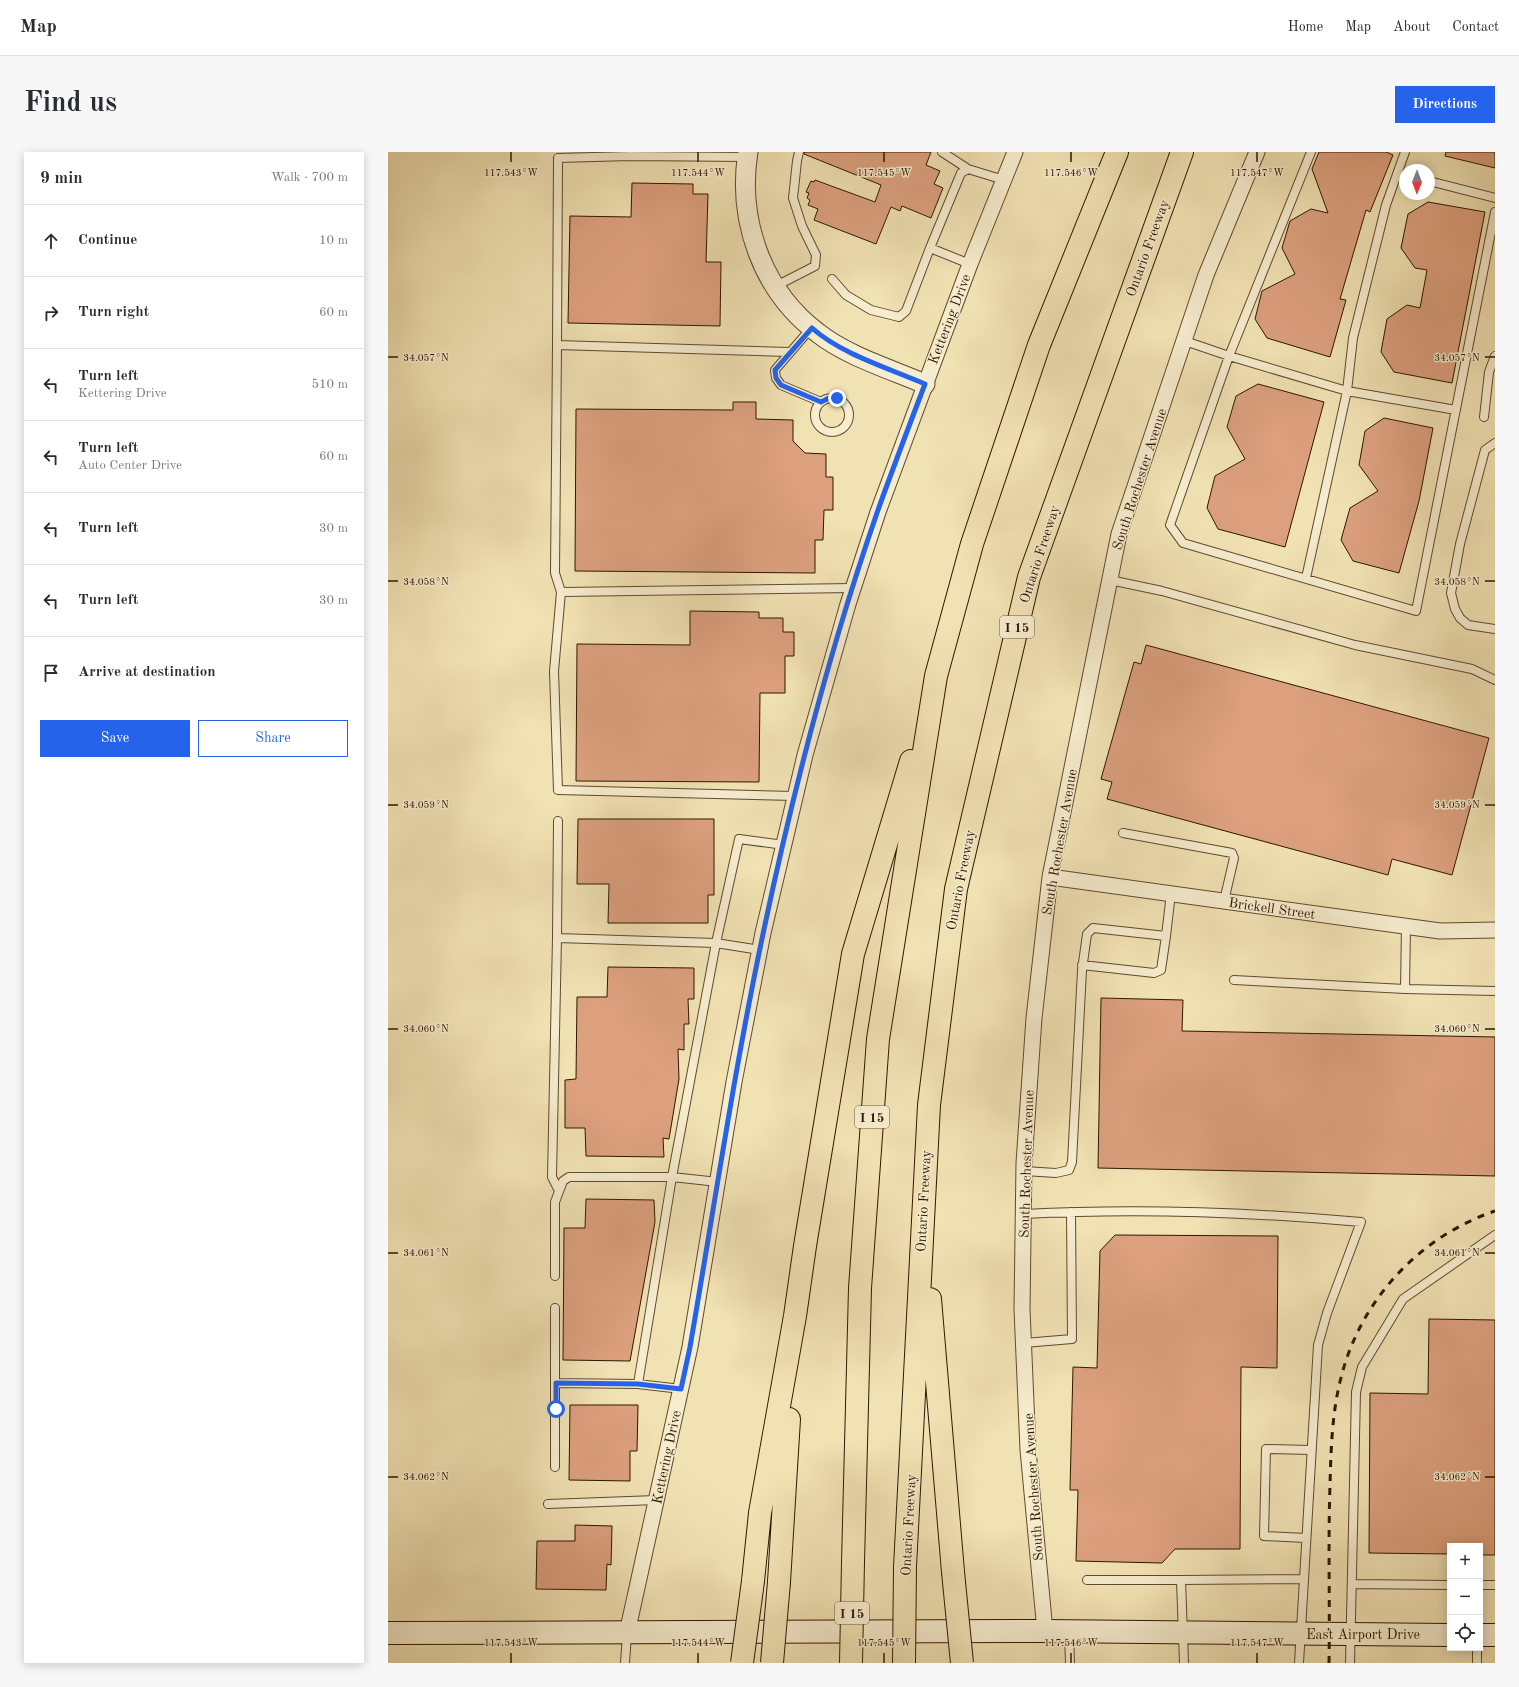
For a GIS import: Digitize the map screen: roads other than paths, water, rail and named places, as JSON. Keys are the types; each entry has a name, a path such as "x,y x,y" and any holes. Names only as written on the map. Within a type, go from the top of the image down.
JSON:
{"highway":[{"name":"I 15","path":"851,1663 860,1288 878,1039 936,676 972,544 1039,345 1117,152"},
{"name":"Ontario Freeway","path":"904,1663 905,1567 922,1210 929,1105 956,889 1029,577 1182,152"},
{"path":"742,1663 753,1582 760,1513 795,1316 804,1246 853,954 936,676"},
{"path":"922,1210 952,1572 962,1663"},
{"path":"772,1663 779,1582 795,1316"}],"main road":[{"name":"East Airport Drive","path":"388,1633 1069,1631 1447,1635"},
{"path":"1483,1635 1495,1635"}],"street":[{"name":"Kettering Drive","path":"627,1633 690,1347 734,1082 760,950 795,796 821,696 853,588 878,512 970,264 1015,152"},
{"name":"South Rochester Avenue","path":"1045,1631 1028,1450 1022,1309 1024,1171 1034,1018 1050,877 1119,534 1206,275 1257,152"},
{"path":"748,154 745,190 747,211 753,238 762,264 791,309 818,333 851,353 925,384"},
{"name":"Brickell Street","path":"1050,877 1440,931 1495,930"}],"lane":[{"path":"776,286 815,266 816,255 802,226 793,198 799,152"},
{"path":"942,152 968,169 1004,180"},
{"path":"1311,152 1229,356 1170,525 1183,543 1416,611 1495,212"},
{"path":"1403,164 1405,152"},
{"path":"748,154 558,158 556,573 561,592 554,671 558,790 795,796"},
{"path":"832,279 846,295 872,310 899,317 906,311 961,172 968,169"},
{"path":"1306,578 1347,391 1353,338 1386,204 1399,178"},
{"path":"1435,183 1495,198"},
{"path":"930,248 970,264"},
{"path":"812,328 789,352 775,370 776,378 781,385 821,402 831,397 842,400 849,409 849,420 842,429 831,432 821,427 815,418 815,412 821,402"},
{"path":"1185,341 1229,356 1347,391 1456,410"},
{"path":"557,345 789,352"},
{"path":"1484,417 1489,372 1495,356"},
{"path":"1495,443 1485,450 1460,544 1451,593 1457,614 1468,625 1495,629"},
{"path":"1110,580 1162,591 1355,645 1472,670 1495,680"},
{"path":"561,592 853,588"},
{"path":"558,821 552,1177 559,1191"},
{"path":"1123,833 1232,853 1234,858 1224,901"},
{"path":"638,1384 672,1177 716,943 739,839 784,845"},
{"path":"1082,965 1154,973 1161,970 1171,894"},
{"path":"1405,989 1406,926"},
{"path":"1024,1171 1056,1173 1069,1170 1072,1162 1082,965 1087,934 1094,928 1166,936"},
{"path":"557,938 716,943 760,950"},
{"path":"1234,980 1405,989 1495,991"},
{"path":"555,1276 555,1202 563,1181 569,1177 672,1177 718,1182"},
{"path":"1024,1342 1072,1339 1071,1212"},
{"path":"1024,1214 1071,1212 1151,1212 1280,1215 1361,1222 1327,1313 1318,1345 1299,1663"},
{"path":"1350,1663 1356,1392 1362,1367 1403,1299 1495,1236"},
{"path":"555,1308 555,1467"},
{"path":"556,1383 638,1384 681,1389"},
{"path":"1306,1538 1264,1536 1266,1449 1311,1450"},
{"path":"548,1504 656,1500"},
{"path":"1087,1580 1303,1579"},
{"path":"1181,1580 1184,1663"},
{"path":"1352,1584 1447,1584"},
{"path":"1483,1585 1495,1585"},
{"path":"1069,1631 1070,1663"},
{"path":"625,1663 627,1633"},
{"path":"1477,1651 1477,1663"}],"railway":[{"path":"1329,1663 1330,1471 1336,1401 1342,1374 1351,1346 1364,1320 1398,1273 1419,1254 1443,1236 1468,1222 1495,1211"}]}
